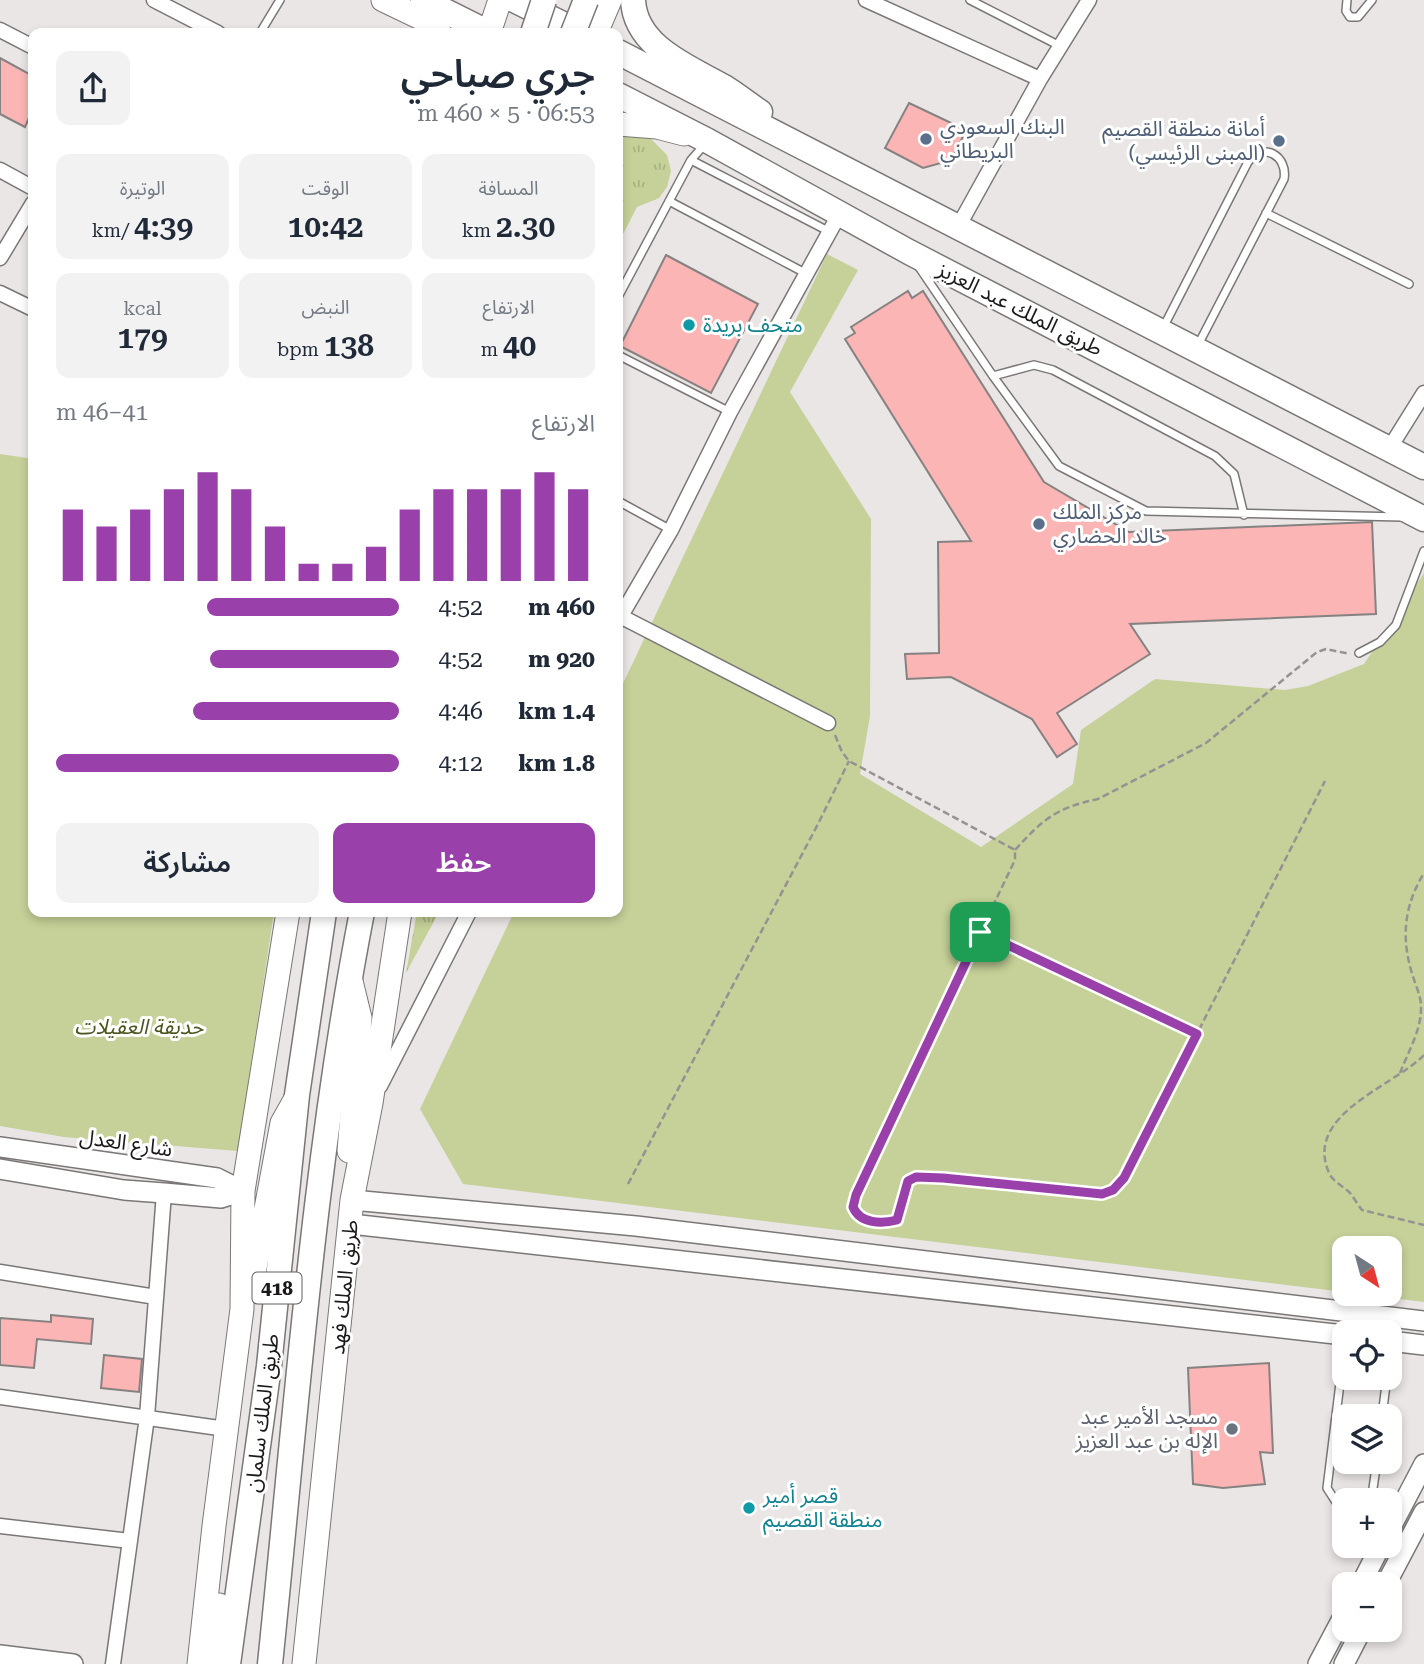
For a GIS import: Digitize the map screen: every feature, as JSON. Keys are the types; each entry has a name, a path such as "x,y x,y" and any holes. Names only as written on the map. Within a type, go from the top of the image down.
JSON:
{"highway":[{"path":"423,0 479,28"},
{"path":"514,0 571,28"},
{"path":"535,28 544,0"},
{"path":"575,28 586,0"},
{"path":"634,0 640,27 661,51 732,92 826,160"},
{"path":"623,55 1424,467"},
{"name":"طريق الملك عبد العزيز","path":"623,98 700,146 836,223 909,252 1422,518"},
{"name":"طريق الملك سلمان","path":"228,1664 269,1366 297,1095 323,917"},
{"name":"طريق الملك سلمان","path":"270,1664 316,1218 350,975 361,917"}],"main road":[{"path":"383,0 435,28"},
{"path":"491,28 500,0"},
{"path":"598,28 610,0"},
{"path":"623,124 657,127 700,146"},
{"path":"199,1664 242,1309 243,1191 287,917"},
{"name":"طريق الملك فهد","path":"304,1664 352,1200 371,1103 399,917"},
{"path":"350,975 360,1018 348,1164 352,1200"},
{"path":"242,1309 254,1279 282,1123 297,1095"},
{"path":"214,1526 221,1552 217,1664"},
{"path":"291,1664 297,1626 312,1588"}],"street":[{"path":"154,0 208,28"},
{"path":"866,0 1040,79"},
{"path":"958,227 1040,79 1089,0"},
{"path":"0,30 28,44"},
{"path":"0,170 28,185"},
{"path":"0,258 28,211"},
{"path":"623,611 671,530 730,412 836,223"},
{"path":"0,293 28,307"},
{"path":"1389,449 1424,393"},
{"path":"623,620 828,723"},
{"path":"371,1103 466,917"},
{"name":"شارع العدل","path":"0,1147 217,1178 243,1191"},
{"path":"0,1169 124,1190 221,1198 243,1191"},
{"path":"113,1664 147,1417 164,1193"},
{"path":"352,1200 636,1226 1424,1321"},
{"path":"351,1224 1332,1334"},
{"path":"0,1272 156,1297"},
{"path":"1402,1346 1424,1345"},
{"path":"0,1397 226,1429"},
{"path":"1402,1506 1424,1464"},
{"path":"1394,1572 1418,1535 1424,1512"},
{"path":"0,1526 130,1541"},
{"path":"1318,1664 1332,1638"},
{"path":"1344,1664 1355,1642"},
{"path":"0,1655 73,1664"}],"lane":[{"path":"263,28 280,0"},
{"path":"970,0 1060,47"},
{"path":"1347,0 1346,10 1350,17 1358,17 1372,0"},
{"path":"623,288 700,146"},
{"path":"1161,331 1248,162 1264,151 1277,155 1285,172 1196,349"},
{"path":"669,201 808,275"},
{"path":"1266,213 1409,284"},
{"path":"909,252 993,376 1059,466 1146,511 1422,518"},
{"path":"623,358 730,412"},
{"path":"993,376 1034,365 1053,370 1215,456 1234,474 1244,515"},
{"path":"623,504 671,530"},
{"path":"1359,653 1380,642 1396,625 1424,551"},
{"path":"1332,1496 1327,1488 1339,1390"}],"path":[{"path":"1325,781 1124,1178 1113,1190 1102,1194 916,1177 908,1181 897,1220 879,1223 861,1218 853,1207 856,1195 1015,860 1015,850 1052,813 1098,799 1206,743 1317,652 1326,649 1359,653"},
{"path":"828,723 849,761 1015,850"},
{"path":"628,1184 849,761"},
{"path":"1400,1074 1415,1037 1421,1006 1405,944 1405,918 1413,892 1424,873"},
{"path":"980,932 1197,1034"},
{"path":"1424,1055 1340,1116 1328,1135 1325,1149 1331,1175 1362,1210 1424,1225"}],"green space":[{"path":"623,130 646,134 667,155 671,171 667,187 659,198 637,207 623,234"},
{"path":"827,254 858,270 790,392 871,519 870,716 860,774 981,847 1073,784 1081,730 1155,679 1285,690 1308,686 1364,664 1424,573 1424,1302 1402,1299 1402,1236 1332,1236 1332,1291 463,1184 420,1109 512,917 623,917 623,683"},
{"name":"حديقة العقيلات","path":"0,454 28,458 28,917 273,917 238,1151 64,1137 0,1126"},
{"path":"416,917 436,917 406,973"}],"building":[{"path":"0,58 28,73 28,120 25,127 0,114"},
{"name":"البنك السعودي البريطاني","path":"909,103 966,130 952,160 923,168 885,148"},
{"name":"متحف بريدة","path":"666,255 758,304 711,393 623,348 623,340"},
{"name":"مركز الملك خالد الحضاري","path":"908,291 912,298 923,291 1044,482 1129,532 1372,522 1376,614 1130,624 1150,654 1057,713 1077,744 1057,757 1032,719 951,677 907,679 905,654 939,653 938,542 971,541 845,339 855,333 851,327"},
{"path":"51,1315 93,1319 91,1344 37,1339 34,1368 0,1365 0,1318 51,1322"},
{"path":"104,1355 142,1359 139,1392 101,1388"},
{"name":"مسجد الأمير عبد الإله بن عبد العزيز","path":"1269,1363 1273,1453 1260,1452 1265,1484 1223,1488 1193,1484 1188,1368"}],"place":[{"name":"البنك السعودي البريطاني","path":"926,139"},
{"name":"أمانة منطقة القصيم (المبنى الرئيسي)","path":"1279,141"},
{"name":"متحف بريدة","path":"689,325"},
{"name":"مركز الملك خالد الحضاري","path":"1039,524"},
{"name":"مسجد الأمير عبد الإله بن عبد العزيز","path":"1232,1429"},
{"name":"قصر أمير منطقة القصيم","path":"749,1508"}],"route":[{"path":"980,932 1197,1034 1124,1178 1113,1190 1102,1194 916,1177 908,1181 897,1220 879,1223 861,1218 855,1213 853,1201 980,932"}]}
